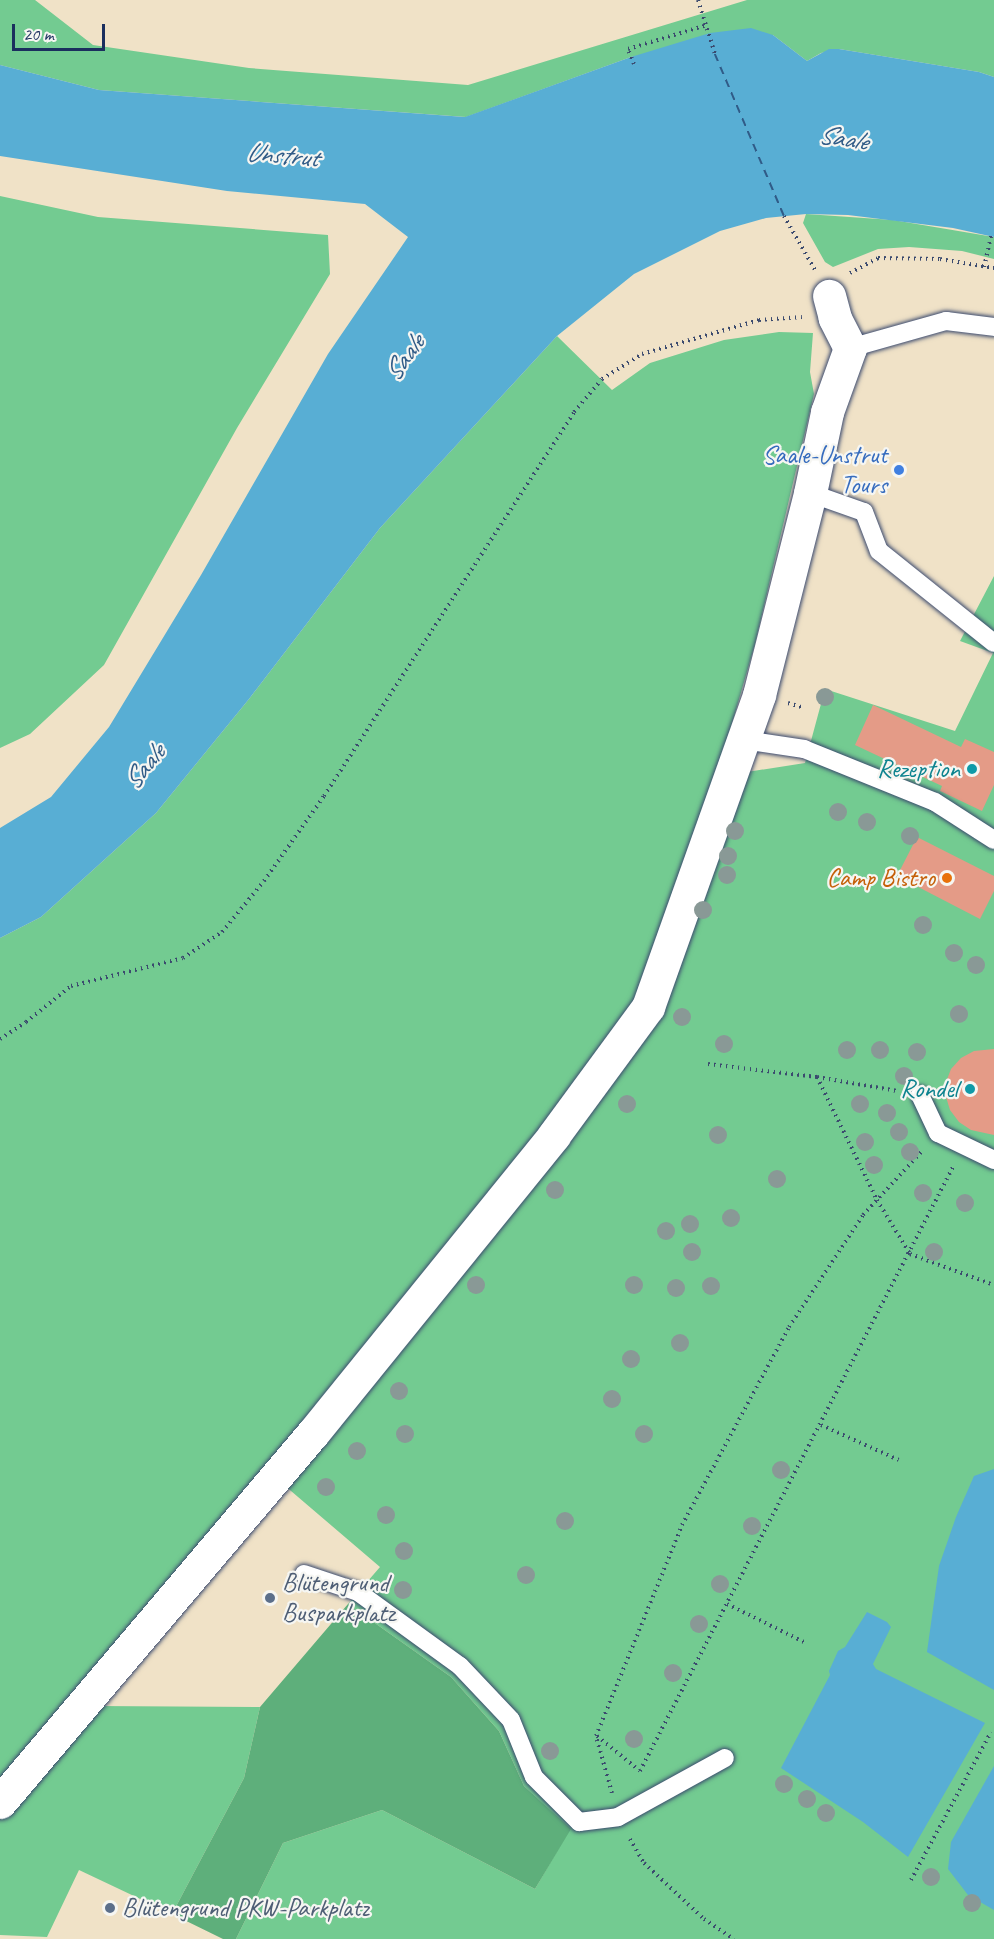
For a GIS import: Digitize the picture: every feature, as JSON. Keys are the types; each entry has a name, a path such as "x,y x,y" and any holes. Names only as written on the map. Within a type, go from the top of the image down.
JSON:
{"street":[{"path":"0,1802 314,1434 554,1135 648,1007 759,695 810,493 827,412 850,348 835,318 823,285"}],"lane":[{"path":"850,348 946,321 994,327"},
{"path":"810,493 864,512 879,551 994,643"},
{"path":"744,740 804,749 935,802 994,840"},
{"path":"920,1095 938,1132 994,1160"},
{"path":"304,1574 358,1592 460,1666 511,1720 534,1777 579,1822 618,1817 725,1758"}],"path":[{"path":"698,0 715,54"},
{"path":"634,64 628,49 707,25"},
{"path":"0,1039 26,1022 71,986 183,958 204,947 222,932 264,881 324,796 574,412 602,379 642,354 759,320 814,316 823,285 784,216"},
{"path":"984,267 992,236"},
{"path":"823,285 844,278 859,266 878,258 940,259 994,268"},
{"path":"708,1064 817,1077 920,1095"},
{"path":"817,1077 877,1200 910,1254 994,1285"},
{"path":"734,1939 704,1919 644,1863 618,1817 596,1736 682,1525 789,1327 863,1215 938,1132"},
{"path":"640,1771 964,1146"},
{"path":"821,1425 899,1460"},
{"path":"727,1604 806,1643"},
{"path":"911,1880 991,1732"},
{"path":"596,1736 665,1791"}],"green space":[{"path":"0,0 35,0 93,45 249,68 468,85 747,0 994,0 994,77 979,72 839,49 821,53 807,61 773,35 631,57 466,117 99,90 0,65"},
{"path":"0,196 98,217 328,235 330,274 237,428 104,665 30,734 0,748"},
{"path":"806,214 893,220 994,237 994,259 962,251 909,247 878,249 833,267 825,262 803,223"},
{"path":"779,332 813,333 810,372 814,394 755,644 722,758 747,772 805,763 825,689 955,731 993,653 960,641 994,576 994,1939 236,1939 283,1843 382,1810 535,1889 570,1829 524,1786 499,1731 451,1677 348,1604 380,1567 284,1485 96,1706 260,1707 244,1778 172,1914 79,1870 47,1937 0,1935 0,938 41,917 156,813 249,699 380,528 557,336 612,390 650,363 724,340"},
{"path":"348,1604 451,1677 499,1731 524,1786 571,1829 535,1889 382,1810 283,1843 236,1939 223,1939 172,1914 244,1778 260,1707"}],"water":[{"path":"751,28 773,35 807,61 829,49 839,49 979,72 994,77 994,237 953,228 848,215 806,214 766,218 720,231 634,274 557,336 380,528 249,699 156,813 41,917 0,938 0,828 51,797 109,727 201,575 328,354 408,237 365,204 227,191 0,156 0,65 99,90 465,117 631,57 710,33"},
{"path":"994,1469 994,1690 927,1652 939,1566 956,1517 974,1476"},
{"path":"867,1612 887,1622 891,1627 873,1664 876,1669 985,1723 908,1857 863,1822 781,1768 830,1675 829,1671 838,1651 845,1647"},
{"path":"994,1766 994,1910 968,1895 948,1869 951,1842"}],"building":[{"path":"873,705 961,747 965,739 994,752 994,785 982,811 940,791 942,786 855,745"},
{"path":"917,837 994,876 994,891 980,919 897,876"},
{"name":"Rondel","path":"994,1049 994,1135 971,1130 959,1122 950,1110 946,1097 946,1082 951,1069 961,1058 974,1051"}],"ferry route":[{"path":"715,54 784,216"}],"place":[{"name":"Saale-Unstrut Tours","path":"899,470"},
{"name":"Rezeption","path":"972,769"},
{"name":"Camp Bistro","path":"947,878"},
{"name":"Rondel","path":"970,1089"},
{"name":"Blütengrund Busparkplatz","path":"270,1598"},
{"name":"Blütengrund PKW-Parkplatz","path":"110,1908"}],"water label":[{"name":"Saale","path":"843,138"},
{"name":"Unstrut","path":"282,155"},
{"name":"Saale","path":"404,358"},
{"name":"Saale","path":"144,767"}]}
